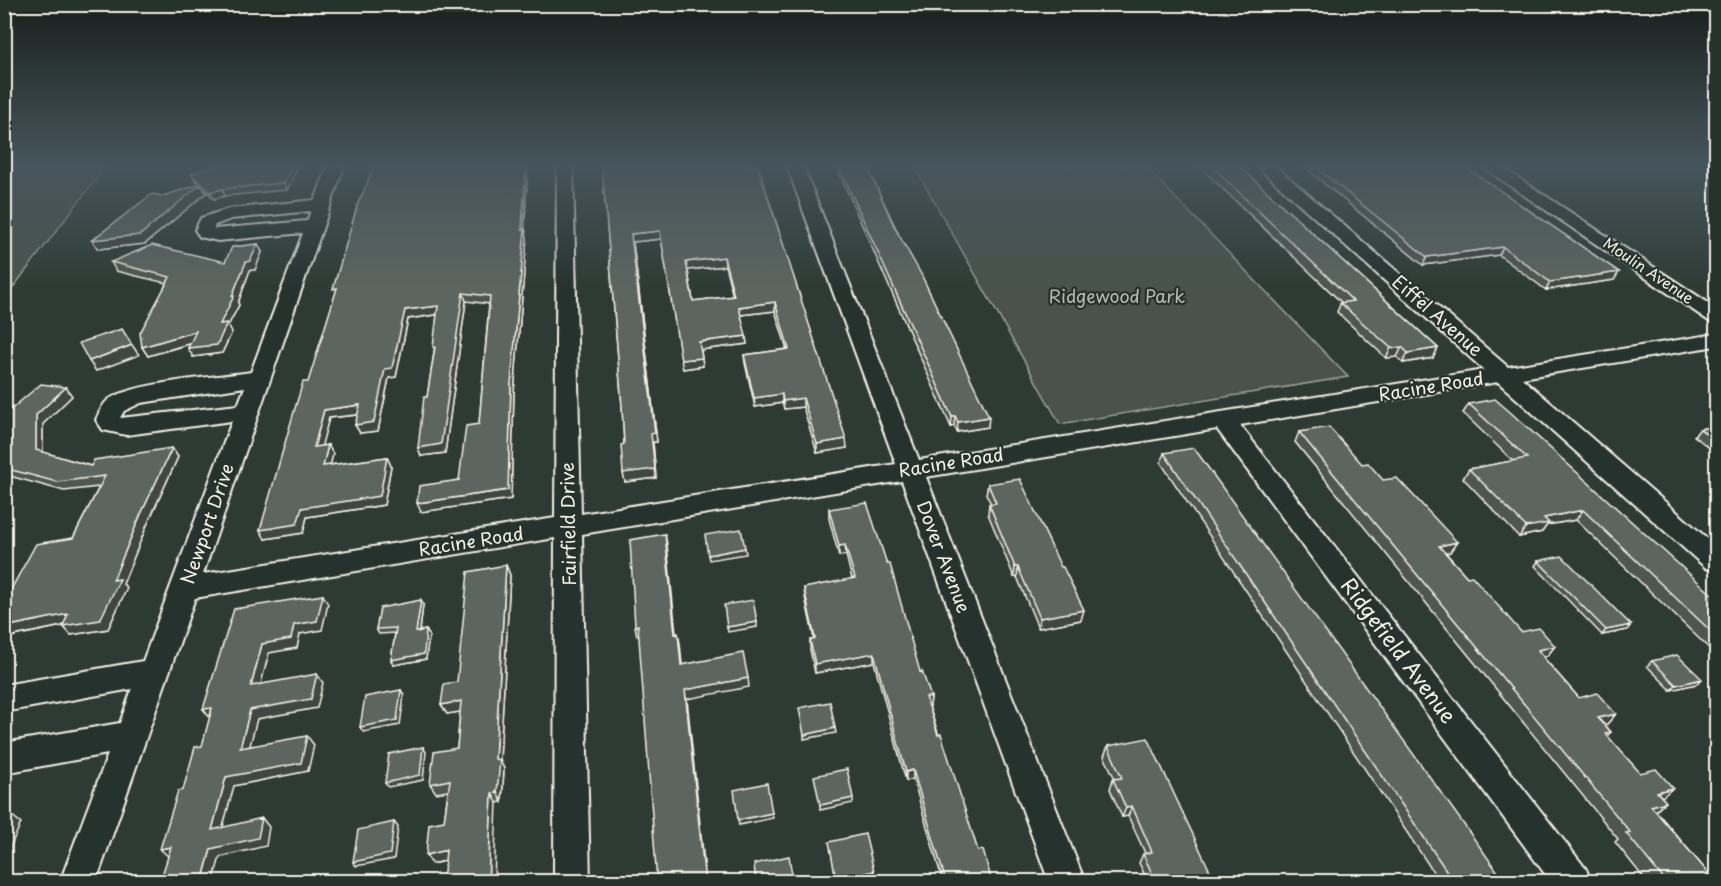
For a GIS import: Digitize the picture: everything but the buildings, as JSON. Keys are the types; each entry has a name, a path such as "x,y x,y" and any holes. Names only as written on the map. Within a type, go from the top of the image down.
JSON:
{"street":[{"name":"Newport Drive","path":"78,882 186,588 320,207"},
{"name":"Fairfield Drive","path":"566,207 572,882"},
{"name":"Dover Avenue","path":"811,207 1066,882"},
{"name":"Eiffel Avenue","path":"1312,207 1716,561"},
{"name":"Moulin Avenue","path":"1551,207 1716,317"},
{"path":"317,215 218,235 207,233 204,230 207,222 220,216 317,215"},
{"name":"Racine Road","path":"186,588 1716,340"},
{"path":"247,412 126,427 111,424 108,420 116,406 135,396 260,378"},
{"name":"Ridgefield Avenue","path":"1224,420 1573,882"},
{"path":"4,699 154,672"},
{"path":"4,758 131,735"}],"green space":[{"path":"4,207 74,207 5,298"},
{"name":"Ridgewood Park","path":"937,207 1185,207 1348,377 1060,424"}]}
